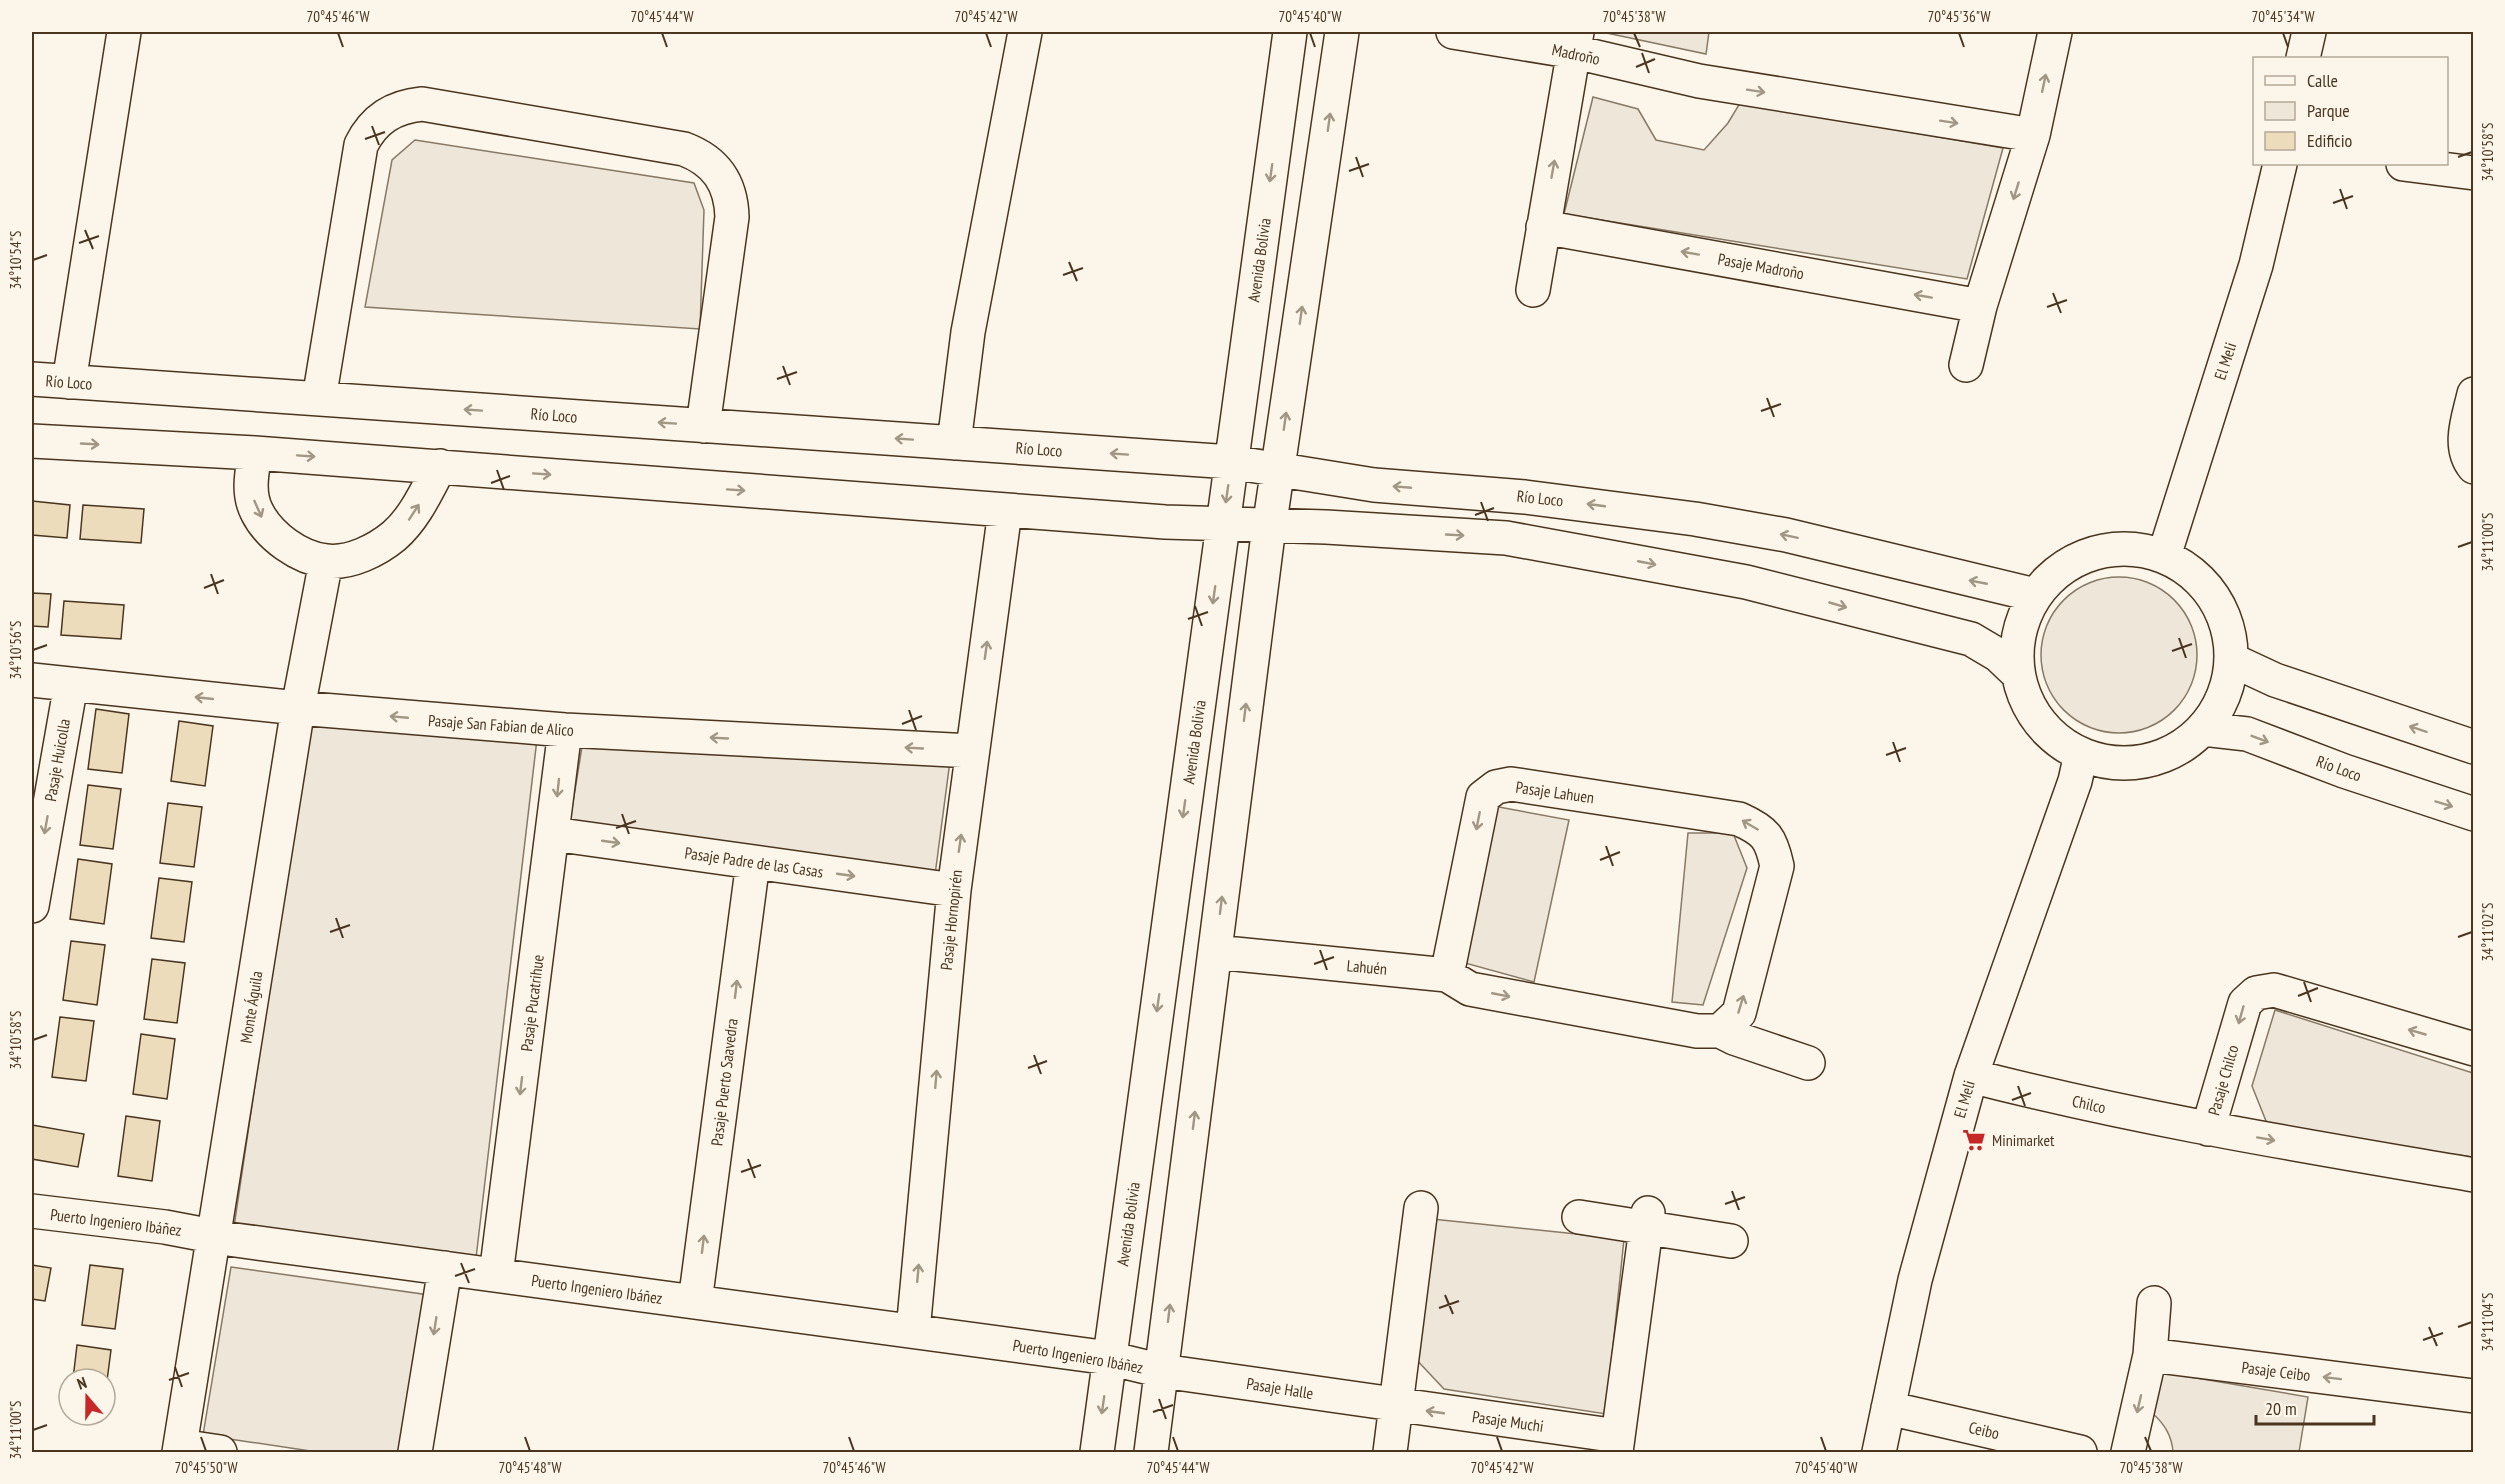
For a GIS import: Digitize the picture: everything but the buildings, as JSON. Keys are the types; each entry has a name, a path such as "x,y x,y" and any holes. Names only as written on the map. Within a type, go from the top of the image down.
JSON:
{"street":[{"path":"69,382 124,32"},
{"path":"954,443 968,332 1025,32"},
{"name":"Avenida Bolivia","path":"1097,1452 1290,32"},
{"path":"1151,1452 1270,525 1342,32"},
{"name":"Madroño","path":"1453,32 1576,42 1698,81 2033,135"},
{"path":"1966,365 1980,306 2033,135 2055,32"},
{"path":"2303,57 2309,32"},
{"path":"1533,290 1542,227 1576,42"},
{"path":"319,399 361,145 368,131 385,115 406,106 422,104 684,149 710,162 720,174 730,194 732,217 703,426"},
{"name":"El Meli","path":"2164,556 2256,265 2280,165"},
{"path":"2411,165 2474,173"},
{"name":"Pasaje Madroño","path":"1542,227 1980,306"},
{"name":"Río Loco","path":"32,379 1232,462 1374,485 1525,496 1695,519 1786,535 2035,595"},
{"path":"2474,394 2464,438 2470,463 2474,467"},
{"path":"32,441 440,466 1222,526 1270,525 1506,538 1746,582 1971,639 1998,655 2018,674"},
{"path":"255,453 250,486 256,511 273,534 296,551 326,561 354,558 378,547 396,535 411,518 440,466"},
{"name":"Pasaje Hornopirén","path":"912,1331 954,890 1005,511"},
{"path":"2131,549 2164,556 2190,571 2212,593 2229,630 2232,660 2224,697 2203,729 2177,749 2146,761 2113,762 2081,754 2054,738 2040,723 2028,704 2018,674 2017,651 2020,627 2035,595 2059,571 2088,555 2109,550 2131,549"},
{"name":"Monte Águila","path":"180,1449 298,708 326,561"},
{"path":"2232,660 2275,681 2474,747"},
{"name":"Pasaje San Fabian de Alico","path":"32,680 298,708 565,730 972,751"},
{"name":"Pasaje Huicolla","path":"32,906 71,684"},
{"name":"Río Loco","path":"2203,729 2247,734 2344,771 2474,814"},
{"name":"Pasaje Pucatrihue","path":"496,1275 554,834 565,730"},
{"name":"El Meli","path":"1880,1452 1915,1280 1971,1076 2075,781 2081,754"},
{"name":"Pasaje Lahuen","path":"1447,975 1483,796 1496,787 1511,784 1739,819 1753,825 1772,842 1777,866 1739,1013 1720,1031"},
{"name":"Pasaje Padre de las Casas","path":"554,834 954,890"},
{"name":"Pasaje Puerto Saavedra","path":"695,1302 753,862"},
{"name":"Lahuén","path":"1215,952 1447,975"},
{"path":"1447,975 1470,989 1697,1031 1720,1031 1808,1063"},
{"name":"Pasaje Chilco","path":"2474,1048 2274,990 2256,993 2245,1003 2208,1129 2474,1174"},
{"name":"Chilco","path":"1971,1076 2047,1096 2208,1129"},
{"path":"1390,1452 1421,1208"},
{"name":"Puerto Ingeniero Ibáñez","path":"32,1211 165,1227 214,1236 1109,1358 1162,1371"},
{"path":"1579,1217 1647,1220 1731,1241"},
{"name":"Pasaje Muchi","path":"1397,1406 1617,1444 1647,1220"},
{"path":"415,1452 445,1268"},
{"path":"2128,1452 2150,1355 2154,1303"},
{"name":"Pasaje Ceibo","path":"2150,1355 2474,1396"},
{"name":"Pasaje Halle","path":"1162,1371 1397,1406"},
{"name":"Ceibo","path":"1888,1408 2080,1452"},
{"path":"180,1449 220,1452"}],"green space":[{"path":"1602,32 1709,32 1706,54"},
{"path":"1593,97 1638,109 1656,140 1704,150 1728,123 1740,103 2003,148 1967,279 1564,214"},
{"path":"415,140 694,183 704,210 700,329 365,307 392,160"},
{"path":"2119,577 2149,583 2174,600 2191,625 2197,655 2191,685 2174,710 2149,727 2119,733 2089,727 2064,710 2047,685 2041,655 2047,625 2064,600 2089,583"},
{"path":"308,726 537,739 476,1258 234,1227"},
{"path":"582,747 950,761 935,875 569,827"},
{"path":"1488,805 1569,820 1534,982 1465,963"},
{"path":"1688,833 1733,833 1747,868 1703,1005 1672,1002"},
{"path":"2275,1010 2473,1073 2473,1157 2270,1131 2252,1086"},
{"path":"1432,1219 1624,1239 1606,1414 1444,1389 1413,1356"},
{"path":"231,1267 429,1295 401,1452 317,1452 203,1435"},
{"path":"2161,1372 2308,1397 2299,1452 2173,1452 2167,1431 2152,1413"}],"place":[{"name":"Minimarket","path":"1974,1140"}]}
